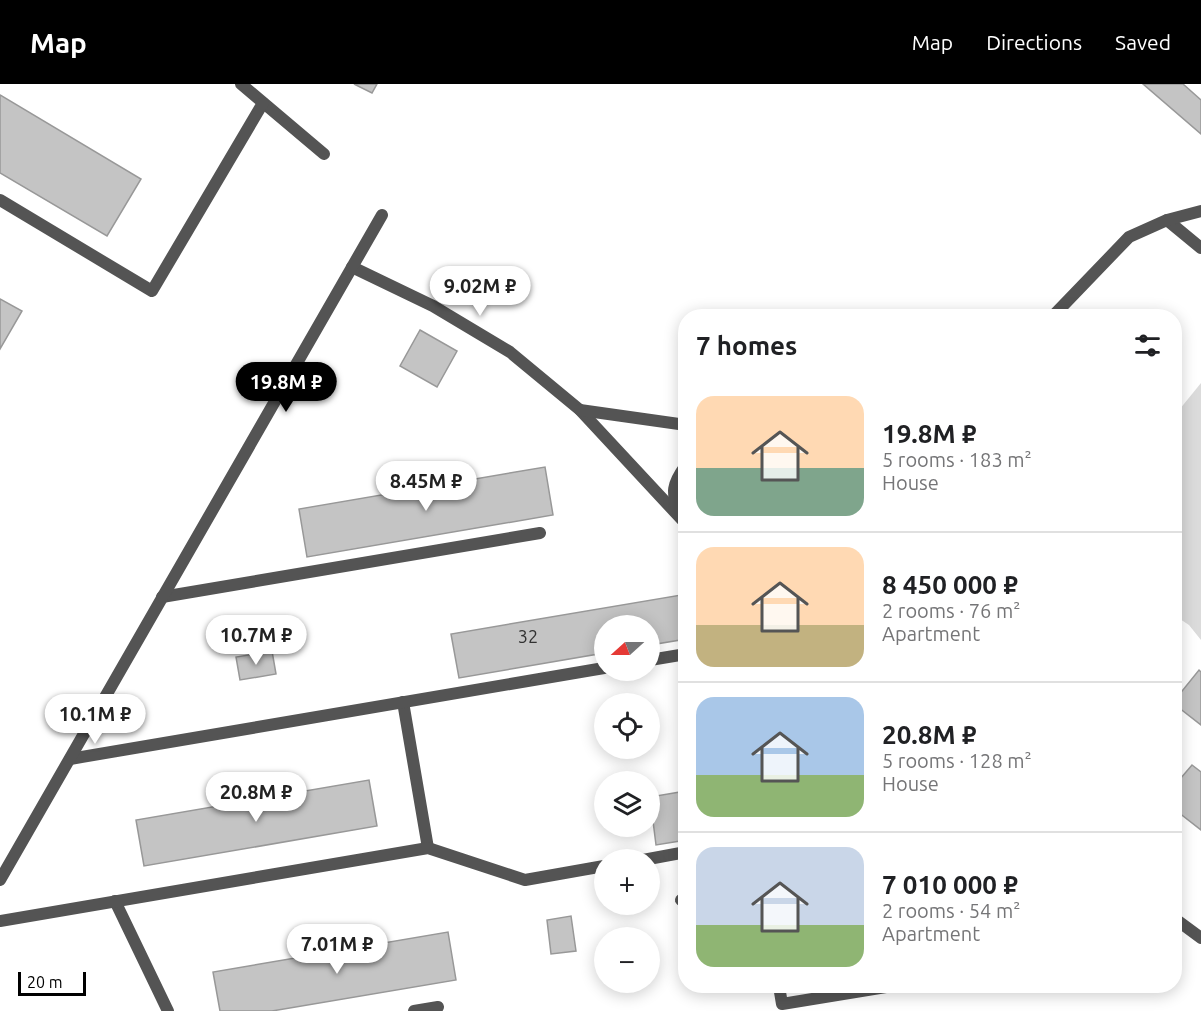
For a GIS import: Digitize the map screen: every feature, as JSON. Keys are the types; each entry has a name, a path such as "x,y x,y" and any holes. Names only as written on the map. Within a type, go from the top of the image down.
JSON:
{"street":[{"path":"241,84 324,154"},
{"path":"0,201 152,291 263,103"},
{"path":"1060,309 1129,237 1167,220 1201,211"},
{"path":"0,880 382,215"},
{"path":"1167,220 1201,248"},
{"path":"352,267 433,306 510,352 580,410 678,516"},
{"path":"580,410 678,424"},
{"path":"678,477 675,481 673,498 678,509"},
{"path":"162,597 540,533"},
{"path":"660,658 678,655"},
{"path":"70,759 594,670"},
{"path":"403,702 429,848"},
{"path":"0,921 429,848 525,880 594,868"},
{"path":"660,857 678,854"},
{"path":"115,901 168,1011"},
{"path":"1182,924 1201,938"},
{"path":"780,993 782,1004 849,993"},
{"path":"414,1011 438,1007"}],"shaded area":[{"path":"1201,383 1201,640 1182,620 1182,406"}],"building":[{"path":"354,84 377,84 372,93"},
{"path":"1143,84 1183,84 1201,100 1201,134"},
{"path":"0,95 141,179 107,236 0,173"},
{"path":"0,299 22,311 0,349"},
{"path":"420,330 457,351 437,387 400,366"},
{"path":"545,467 553,515 307,557 299,509"},
{"path":"678,596 678,640 660,643 660,615 594,615 594,655 459,678 451,634"},
{"path":"272,651 276,674 240,680 236,657"},
{"path":"1199,670 1201,672 1201,725 1182,710 1182,691"},
{"path":"1192,765 1201,772 1201,830 1182,815 1182,777"},
{"path":"369,780 377,826 144,866 136,820"},
{"path":"678,792 678,841 656,845 655,837 660,837 660,795"},
{"path":"571,916 576,951 551,954 547,920"},
{"path":"448,932 456,980 272,1011 220,1011 213,972"}]}
